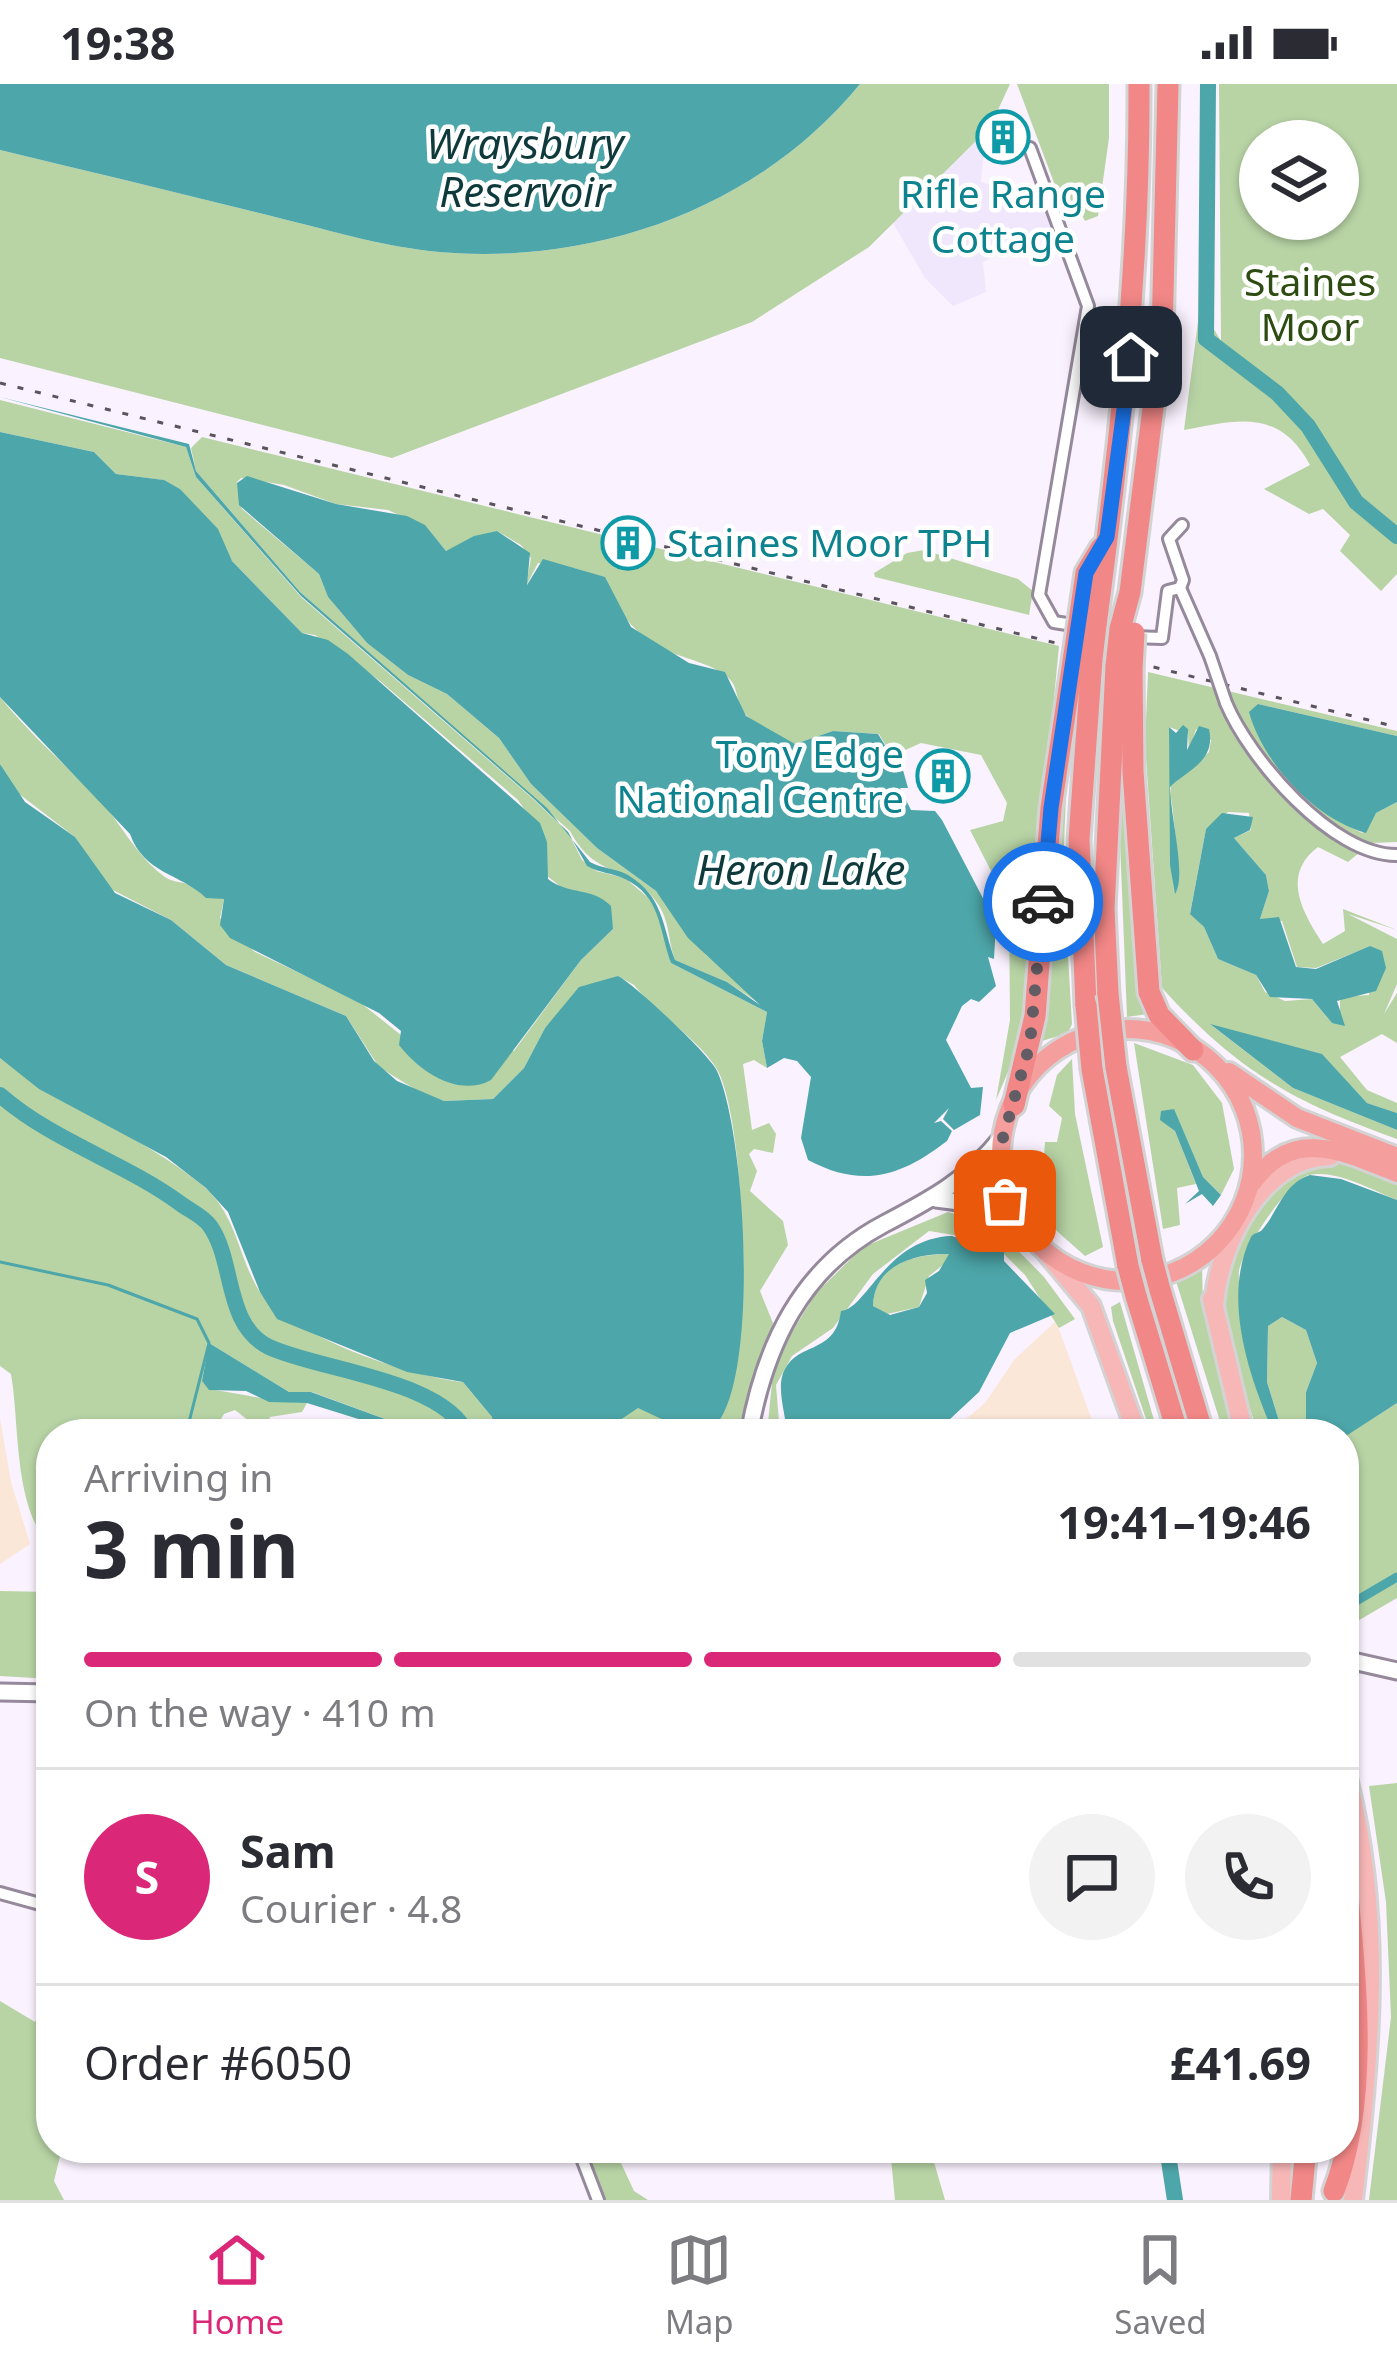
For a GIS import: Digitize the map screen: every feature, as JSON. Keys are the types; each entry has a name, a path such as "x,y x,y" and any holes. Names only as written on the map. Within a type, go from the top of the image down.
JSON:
{"highway":[{"path":"1139,84 1136,291 1107,537 1086,573 1088,623 1083,657 1051,808 1035,1016 1002,1137 999,1180 1019,1224 1046,1252 1094,1275 1144,1280 1191,1264 1222,1233 1271,1161 1294,1148 1323,1146 1397,1173"},
{"path":"1168,84 1162,335 1130,592 1103,909 1108,994 1104,1068 1128,1266 1173,1419"},
{"path":"1083,657 1079,839 1086,1005 1199,1419"},
{"path":"1124,668 1149,992 1159,1016 1193,1050"},
{"path":"1014,1105 1035,1072 1072,1042 1147,1028 1193,1050 1297,1118 1397,1157"},
{"path":"1214,1064 1242,1100 1253,1129 1246,1192"},
{"path":"1301,2200 1305,2163"},
{"path":"1336,2163 1340,2197"},
{"path":"1340,2197 1346,2163"}],"main road":[{"path":"752,1419 764,1368 802,1292 842,1252 937,1199 1002,1137"},
{"path":"1214,1308 1220,1263 1273,1177 1307,1158 1353,1156"},
{"path":"937,1199 974,1204 1019,1224"},
{"path":"1222,1233 1210,1264 1214,1308 1240,1419"},
{"path":"1046,1252 1091,1306 1132,1419"},
{"path":"1359,1662 1397,1671"},
{"path":"0,1692 36,1693"},
{"path":"1359,1831 1373,1937 1370,2041 1359,2098"},
{"path":"1281,2200 1282,2163"},
{"path":"1340,2197 1347,2163"}],"street":[{"path":"1030,148 1088,306 1040,586 1045,613 1054,622 1156,640 1162,638 1168,591 1180,588"},
{"path":"1182,525 1169,539 1183,580 1180,588 1239,735 1292,795 1365,850 1397,855"},
{"path":"0,1893 36,1903"},
{"path":"584,2163 598,2200"}],"shaded area":[{"path":"981,136 985,138 981,182 1027,195 1042,190 1053,228 983,262 986,292 953,306 925,278 893,223"},
{"path":"1056,1321 1092,1419 966,1419 985,1403 1015,1359"},
{"path":"0,1418 11,1482 30,1544 0,1564"}],"green space":[{"path":"860,84 1010,84 985,138 981,136 869,247 752,322 392,458 0,358 0,150 386,244 454,253 511,253 623,235 729,193 821,126"},
{"path":"1017,84 1109,84 1109,138 1098,216 1085,221 1075,201 1062,204"},
{"name":"Staines Moor","path":"1219,84 1397,84 1397,574 1381,591 1340,551 1350,535 1323,509 1309,514 1264,489 1310,465 1285,434 1271,426 1240,421 1184,430 1200,306 1221,341"},
{"path":"0,400 186,447 196,477 301,597 532,798 568,832 582,860 596,871 625,878 652,901 661,918 671,963 767,1012 762,1041 767,1068 754,1060 743,1064 752,1130 769,1123 776,1134 773,1153 754,1149 749,1154 757,1171 750,1191 783,1221 788,1245 760,1291 773,1323 745,1419 719,1419 729,1397 742,1306 740,1195 728,1101 711,1060 634,985 618,976 605,984 585,985 545,1028 524,1068 493,1099 444,1101 379,1067 346,1016 226,965 171,920 107,887 75,837 14,790 0,764 0,697 102,802 154,868 168,879 224,899 220,918 255,952 357,1000 401,1035 514,1051 581,960 613,929 607,902 566,891 546,875 547,842 518,800 380,681 315,635 302,633 232,561 180,489 163,480 116,474 94,452 0,432"},
{"path":"202,437 1059,646 1024,1013 1014,1058 996,1100 1010,1020 1009,906 970,830 1003,821 1007,803 981,755 921,743 892,756 879,734 833,731 795,744 751,720 726,676 658,646 637,630 603,582 590,574 538,563 526,586 531,558 521,545 497,531 446,551 427,528 388,510 336,504 284,485 241,478 237,482 242,509 319,574 328,597 367,643 408,675 447,694 499,738 531,784 597,848 656,891 706,955 765,1007 727,982 675,960 665,918 647,890 591,858 570,831 300,592 196,471 191,448"},
{"path":"924,550 1018,579 1033,591 1029,615 875,577 874,573 907,553"},
{"path":"1148,672 1397,731 1397,736 1258,704 1294,781 1320,807 1362,833 1376,813 1397,802 1397,842 1371,843 1348,862 1318,847 1300,869 1298,882 1302,907 1323,944 1345,931 1343,909 1397,930 1348,914 1397,939 1397,984 1384,1014 1397,993 1397,1043 1382,1034 1340,1057 1367,1090 1397,1103 1397,1113 1367,1103 1321,1054 1211,1025 1293,1088 1397,1130 1397,1139 1326,1111 1269,1081 1216,1042 1162,988 1145,745","holes":["1169,727 1188,734 1189,751 1196,729 1211,740 1209,752 1171,786","1171,797 1177,849 1174,893","1228,812 1249,813 1251,830 1234,838 1266,875 1269,891 1260,919 1282,921 1297,967 1316,968 1371,946 1369,995 1340,997 1340,1017 1332,1023 1312,999 1285,1001 1265,992 1256,975 1218,959 1204,927 1190,913 1206,829"]},
{"path":"1125,735 1135,974 1148,1014 1127,1017 1120,842"},
{"path":"1068,746 1063,870 1072,1024 1068,1033 1042,1041 1052,866"},
{"path":"1134,1043 1193,1065 1222,1103 1234,1169 1221,1195 1203,1177 1173,1109 1161,1120 1175,1131 1196,1184 1177,1188 1180,1225 1163,1229"},
{"path":"0,1058 202,1185 222,1208 258,1289 272,1306 352,1351 413,1372 463,1382 492,1419 385,1419 312,1392 289,1392 209,1343 202,1381 209,1389 307,1403 302,1412 269,1419 246,1419 235,1410 221,1419 36,1419 36,1524 20,1466 11,1374 0,1366"},
{"path":"1072,1059 1075,1114 1103,1247 1085,1256 1040,1216 1045,1142 1057,1142 1062,1118 1049,1106 1057,1075"},
{"path":"1317,1161 1338,1161 1397,1181 1397,1200 1342,1178 1309,1175 1290,1189 1257,1233 1239,1271 1270,1419 1253,1419 1227,1327 1227,1276 1250,1221 1285,1179"},
{"path":"948,1212 994,1226 1044,1277 1075,1319 1059,1328 1025,1275 991,1241 929,1231 873,1274 833,1328 792,1356 776,1385 779,1419 768,1419 774,1361 816,1293 863,1247"},
{"path":"949,1254 948,1261 929,1276 919,1307 887,1314 873,1306 880,1281 898,1265 922,1256"},
{"path":"1202,1263 1203,1311 1229,1419 1219,1419 1175,1278"},
{"path":"1120,1302 1154,1419 1146,1419 1111,1307"},
{"path":"1282,1317 1306,1330 1317,1363 1306,1392 1306,1419 1278,1419 1267,1382 1268,1326"},
{"path":"1397,1403 1397,1598 1359,1620 1359,1427"},
{"path":"638,1408 692,1419 590,1419"},
{"path":"0,1591 36,1592 36,1678 0,1676"},
{"path":"1397,1783 1397,2200 1369,2200 1391,2017 1386,1902 1369,1786"},
{"path":"0,2001 35,2022 36,2163 58,2163 54,2181 64,2200 0,2200"},
{"path":"590,2163 621,2163 634,2191 648,2200 604,2200"},
{"path":"891,2163 934,2163 945,2200 895,2200"}],"water":[{"name":"Wraysbury Reservoir","path":"0,84 860,84 821,126 777,162 729,193 677,217 568,247 454,253 386,244 0,150"},
{"path":"0,397 189,444 196,471 300,592 560,824 301,596 196,477 186,447"},
{"path":"0,432 94,452 116,474 164,480 180,489 218,529 232,561 302,633 328,640 348,654 540,823 547,842 548,879 611,906 613,929 581,960 491,1080 466,1086 440,1079 407,1055 399,1045 401,1031 379,1013 230,938 220,925 224,899 206,898 144,857 130,834 0,697"},
{"name":"Heron Lake","path":"247,476 336,504 407,516 425,525 446,551 474,536 497,531 530,553 527,585 543,559 605,577 631,627 689,663 725,672 746,716 795,744 833,731 878,734 891,755 899,756 908,788 900,788 911,810 935,811 942,820 996,923 994,959 988,957 996,986 979,1002 971,999 962,1006 946,1040 971,1088 983,1087 980,1115 954,1130 943,1119 949,1108 934,1123 941,1121 952,1131 947,1141 896,1171 845,1174 808,1160 801,1138 811,1077 797,1061 784,1058 767,1068 762,1041 767,1012 671,963 646,895 625,879 587,866 572,840 590,862 628,875 649,893 675,960 727,982 760,1005 688,938 656,891 597,848 531,784 499,738 447,694 408,675 367,643 328,597 319,574 239,505 237,483"},
{"path":"1258,704 1397,736 1397,802 1376,813 1366,833 1328,815 1294,786 1266,750 1249,712"},
{"path":"1183,725 1188,729 1187,750 1199,726 1209,729 1210,740 1205,757 1170,787 1179,860 1175,894 1170,865 1169,727 1176,733"},
{"path":"0,764 25,802 75,837 115,893 171,920 226,965 346,1016 374,1061 397,1081 444,1101 493,1099 524,1068 545,1028 579,987 618,976 701,1051 717,1071 727,1102 741,1197 743,1306 739,1355 719,1419 661,1419 638,1408 622,1419 492,1419 463,1382 407,1372 277,1319 260,1292 228,1212 206,1188 166,1157 39,1089 0,1058"},
{"path":"1222,813 1253,817 1250,830 1234,838 1266,875 1269,891 1260,919 1279,917 1296,967 1316,969 1370,946 1382,951 1386,968 1376,991 1337,1001 1345,1026 1332,1023 1312,999 1270,997 1256,975 1218,959 1204,927 1190,914 1206,829"},
{"path":"1210,1024 1322,1054 1367,1103 1397,1113 1397,1130 1293,1088"},
{"path":"1174,1109 1203,1177 1221,1195 1213,1206 1202,1194 1185,1204 1199,1191 1175,1131 1160,1120 1161,1111"},
{"path":"1310,1175 1341,1179 1397,1200 1397,1403 1359,1428 1359,1419 1306,1419 1306,1392 1317,1363 1306,1330 1282,1317 1268,1326 1267,1382 1278,1419 1268,1419 1242,1336 1239,1285 1251,1237 1262,1230 1301,1179"},
{"path":"952,1236 988,1248 1004,1246 1004,1261 1055,1314 1010,1333 979,1392 950,1419 785,1419 781,1390 787,1365 831,1336 841,1311 860,1299 910,1248","holes":["949,1254 939,1271 925,1280 927,1293 919,1307 890,1315 873,1306 880,1281 898,1265 922,1256"]},
{"path":"209,1343 289,1392 311,1392 385,1419 358,1419 307,1403 269,1402 246,1391 209,1390 202,1381"}],"waterway":[{"path":"1208,84 1206,339 1277,393 1308,426 1356,502 1397,536"},
{"path":"0,1095 43,1126 159,1189 207,1223 218,1240 244,1324 269,1347 407,1389 456,1419"},
{"path":"0,1262 108,1285 197,1319 209,1343 190,1419"},
{"path":"1359,1599 1397,1577"},
{"path":"1169,2163 1175,2200"}],"railway":[{"path":"0,383 1397,727"}],"way so far":[{"path":"1005,1201 998,1155 1035,1016 1043,902"}],"place":[{"name":"Rifle Range Cottage","path":"1003,137"},
{"name":"Staines Moor TPH","path":"628,543"},
{"name":"Tony Edge National Centre","path":"943,776"}],"route":[{"path":"1043,902 1051,808 1086,573 1107,537 1131,357"}]}
